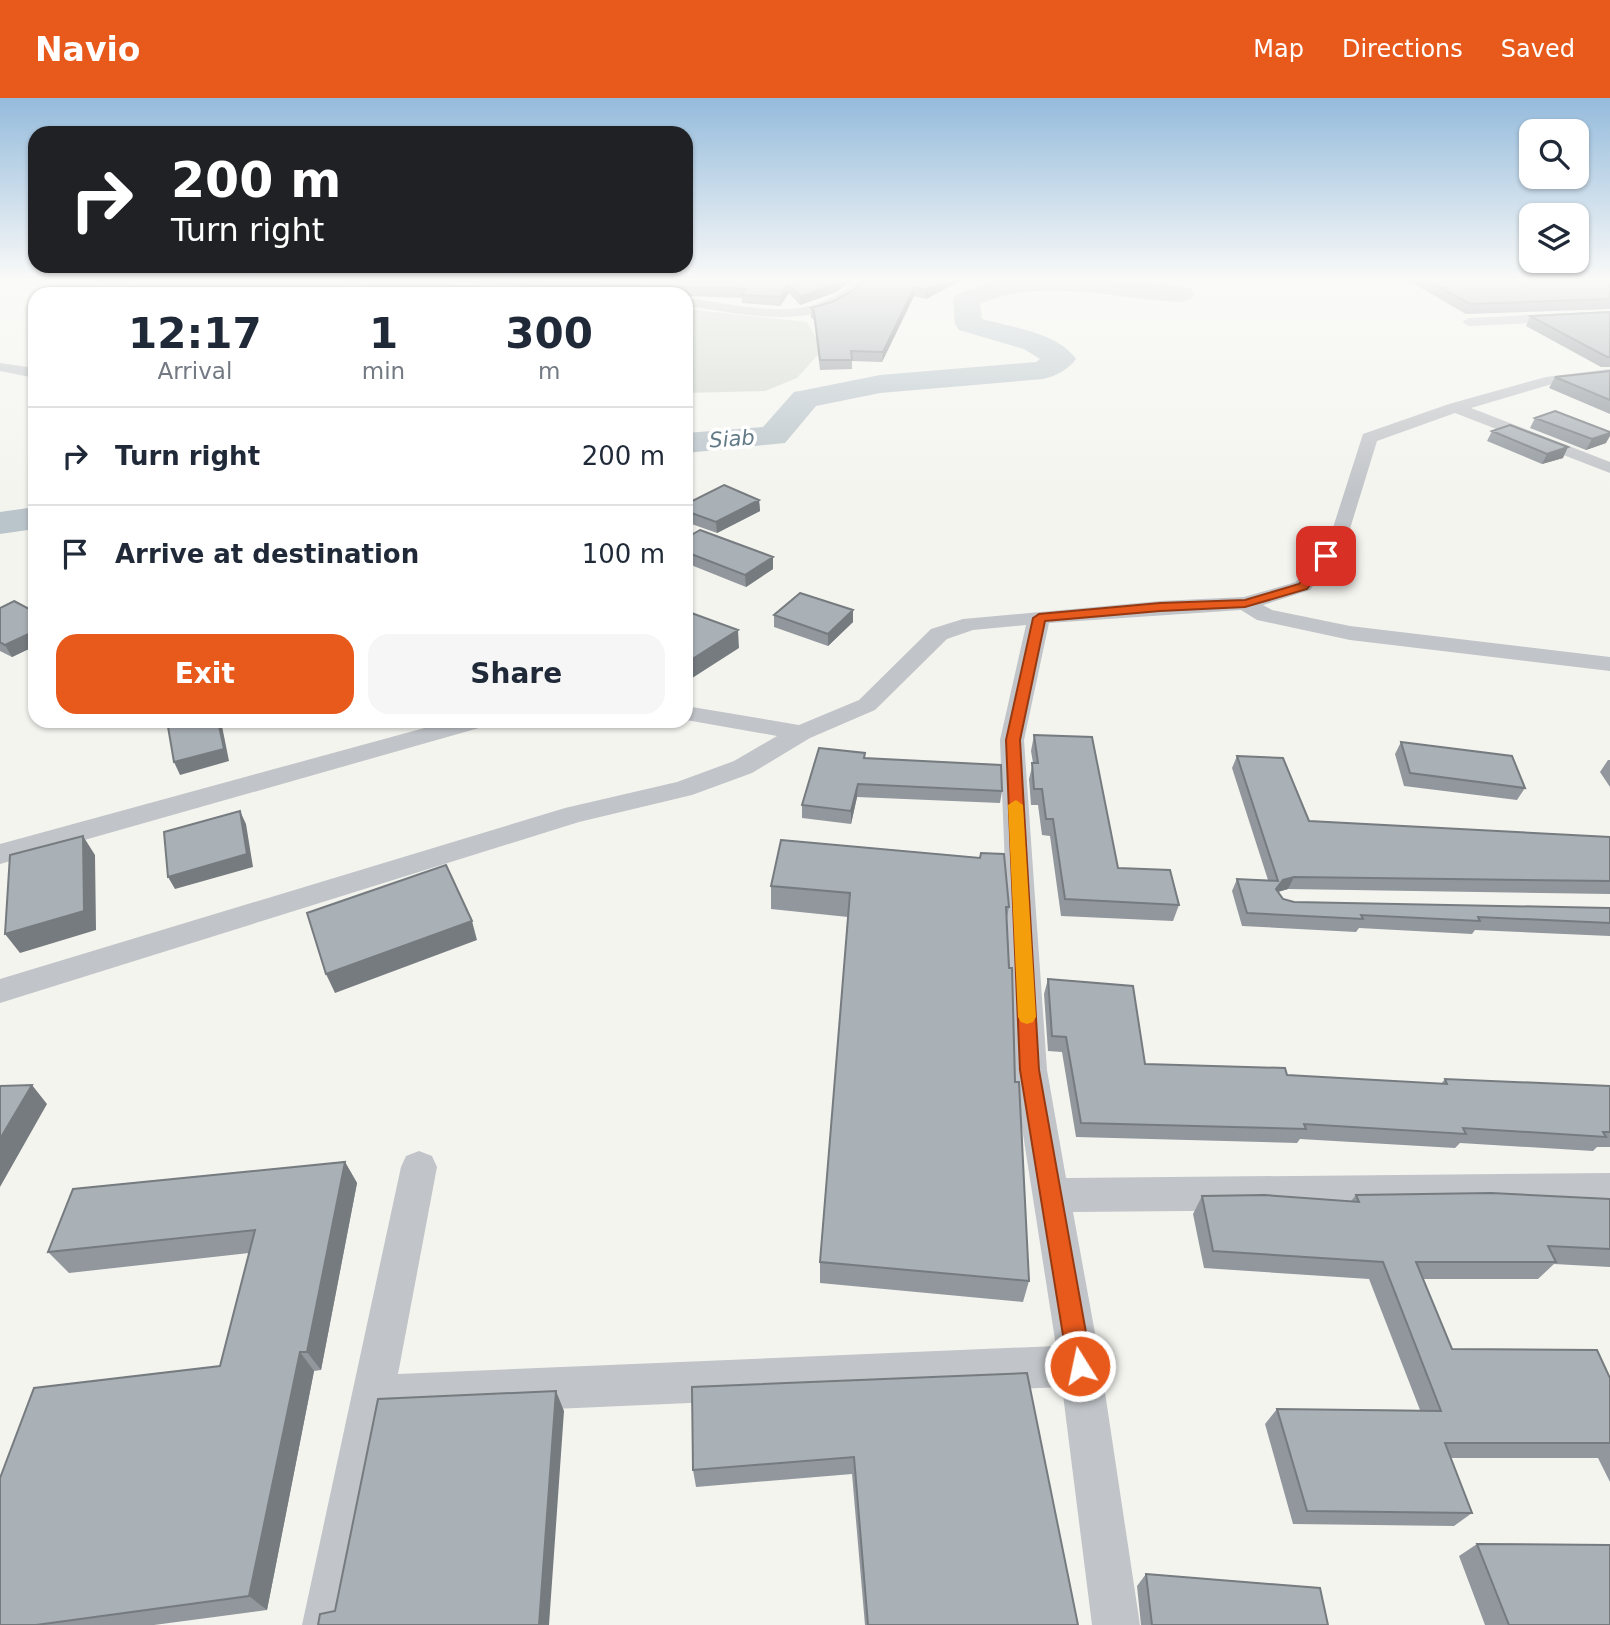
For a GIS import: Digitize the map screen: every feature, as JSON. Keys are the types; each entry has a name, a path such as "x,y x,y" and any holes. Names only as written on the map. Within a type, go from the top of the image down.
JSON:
{"street":[{"path":"0,368 28,372"},
{"path":"0,991 574,814 683,789 743,767 801,733 867,705 939,634 971,624 1160,607 1245,603 1303,586 1338,541 1369,438 1455,407 1551,380 1610,374"},
{"path":"1455,407 1610,468"},
{"path":"1245,603 1265,615 1350,633 1610,664"},
{"path":"1039,618 1013,740 1030,1070 1080,1366 1116,1625"},
{"path":"693,714 801,733"},
{"path":"0,854 452,728"},
{"path":"326,1625 419,1167"},
{"path":"1050,1195 1610,1190"},
{"path":"372,1396 1080,1366"}],"shaded area":[{"path":"693,351 821,351 797,378 765,391 693,393"}],"building":[{"path":"819,351 851,351 852,360 820,360"},
{"path":"1596,351 1610,351 1610,357"},
{"path":"1610,371 1610,400 1555,377"},
{"path":"1555,411 1610,433 1592,439 1535,418"},
{"path":"1510,425 1568,447 1547,454 1492,431"},
{"path":"724,485 759,500 716,522 693,514 693,500"},
{"path":"700,530 773,557 745,575 693,555 693,534"},
{"path":"800,593 853,610 828,634 774,615"},
{"path":"14,601 28,608 28,634 5,645 0,642 0,608"},
{"path":"693,614 738,630 693,659"},
{"path":"168,728 220,728 224,749 174,762"},
{"path":"1034,735 1092,737 1118,868 1170,870 1179,905 1065,899 1053,819 1046,819 1042,789 1034,789 1032,763 1038,763"},
{"path":"1401,742 1512,756 1525,788 1410,773"},
{"path":"819,748 865,753 864,758 1001,765 1002,791 858,784 851,811 802,805"},
{"path":"1237,756 1283,758 1309,821 1610,837 1610,881 1294,877 1283,880 1276,889 1283,899 1294,902 1610,908 1610,923 1478,917 1480,921 1361,915 1363,919 1247,913 1237,879 1278,881"},
{"path":"240,811 247,854 168,877 164,832"},
{"path":"83,836 84,911 5,934 10,855"},
{"path":"781,840 980,858 981,853 1004,854 1009,907 1006,907 1009,968 1012,968 1015,1082 1019,1082 1029,1281 820,1262 850,893 771,886"},
{"path":"446,865 472,921 326,974 307,913"},
{"path":"1048,979 1133,986 1145,1064 1285,1068 1287,1075 1447,1084 1445,1079 1610,1086 1610,1132 1603,1132 1606,1137 1463,1128 1466,1134 1304,1124 1306,1129 1081,1123 1066,1037 1052,1036"},
{"path":"32,1085 0,1139 0,1086"},
{"path":"345,1162 307,1352 300,1352 249,1596 36,1625 0,1625 0,1478 34,1388 220,1366 255,1230 48,1252 73,1189"},
{"path":"1491,1193 1610,1199 1610,1249 1548,1246 1556,1262 1416,1262 1452,1349 1597,1350 1610,1378 1610,1443 1445,1443 1472,1513 1307,1511 1277,1409 1441,1411 1383,1262 1213,1251 1202,1196 1264,1195 1359,1202 1356,1195"},
{"path":"1027,1373 1078,1625 868,1625 854,1457 693,1470 692,1387"},
{"path":"556,1391 539,1625 318,1625 320,1614 335,1611 378,1399"},
{"path":"1477,1544 1610,1545 1610,1625 1509,1625"},
{"path":"1146,1574 1320,1588 1328,1625 1152,1625"}],"waterway":[{"name":"Siab","path":"693,442 773,436 805,399 880,384 1043,370 1061,359 1048,351"},
{"name":"Siab","path":"0,523 28,519"}],"slow traffic":[{"path":"1016,805 1027,1017"}],"route":[{"path":"1080,1366 1030,1070 1013,740 1039,618 1160,607 1245,603 1303,586 1326,556"}]}
